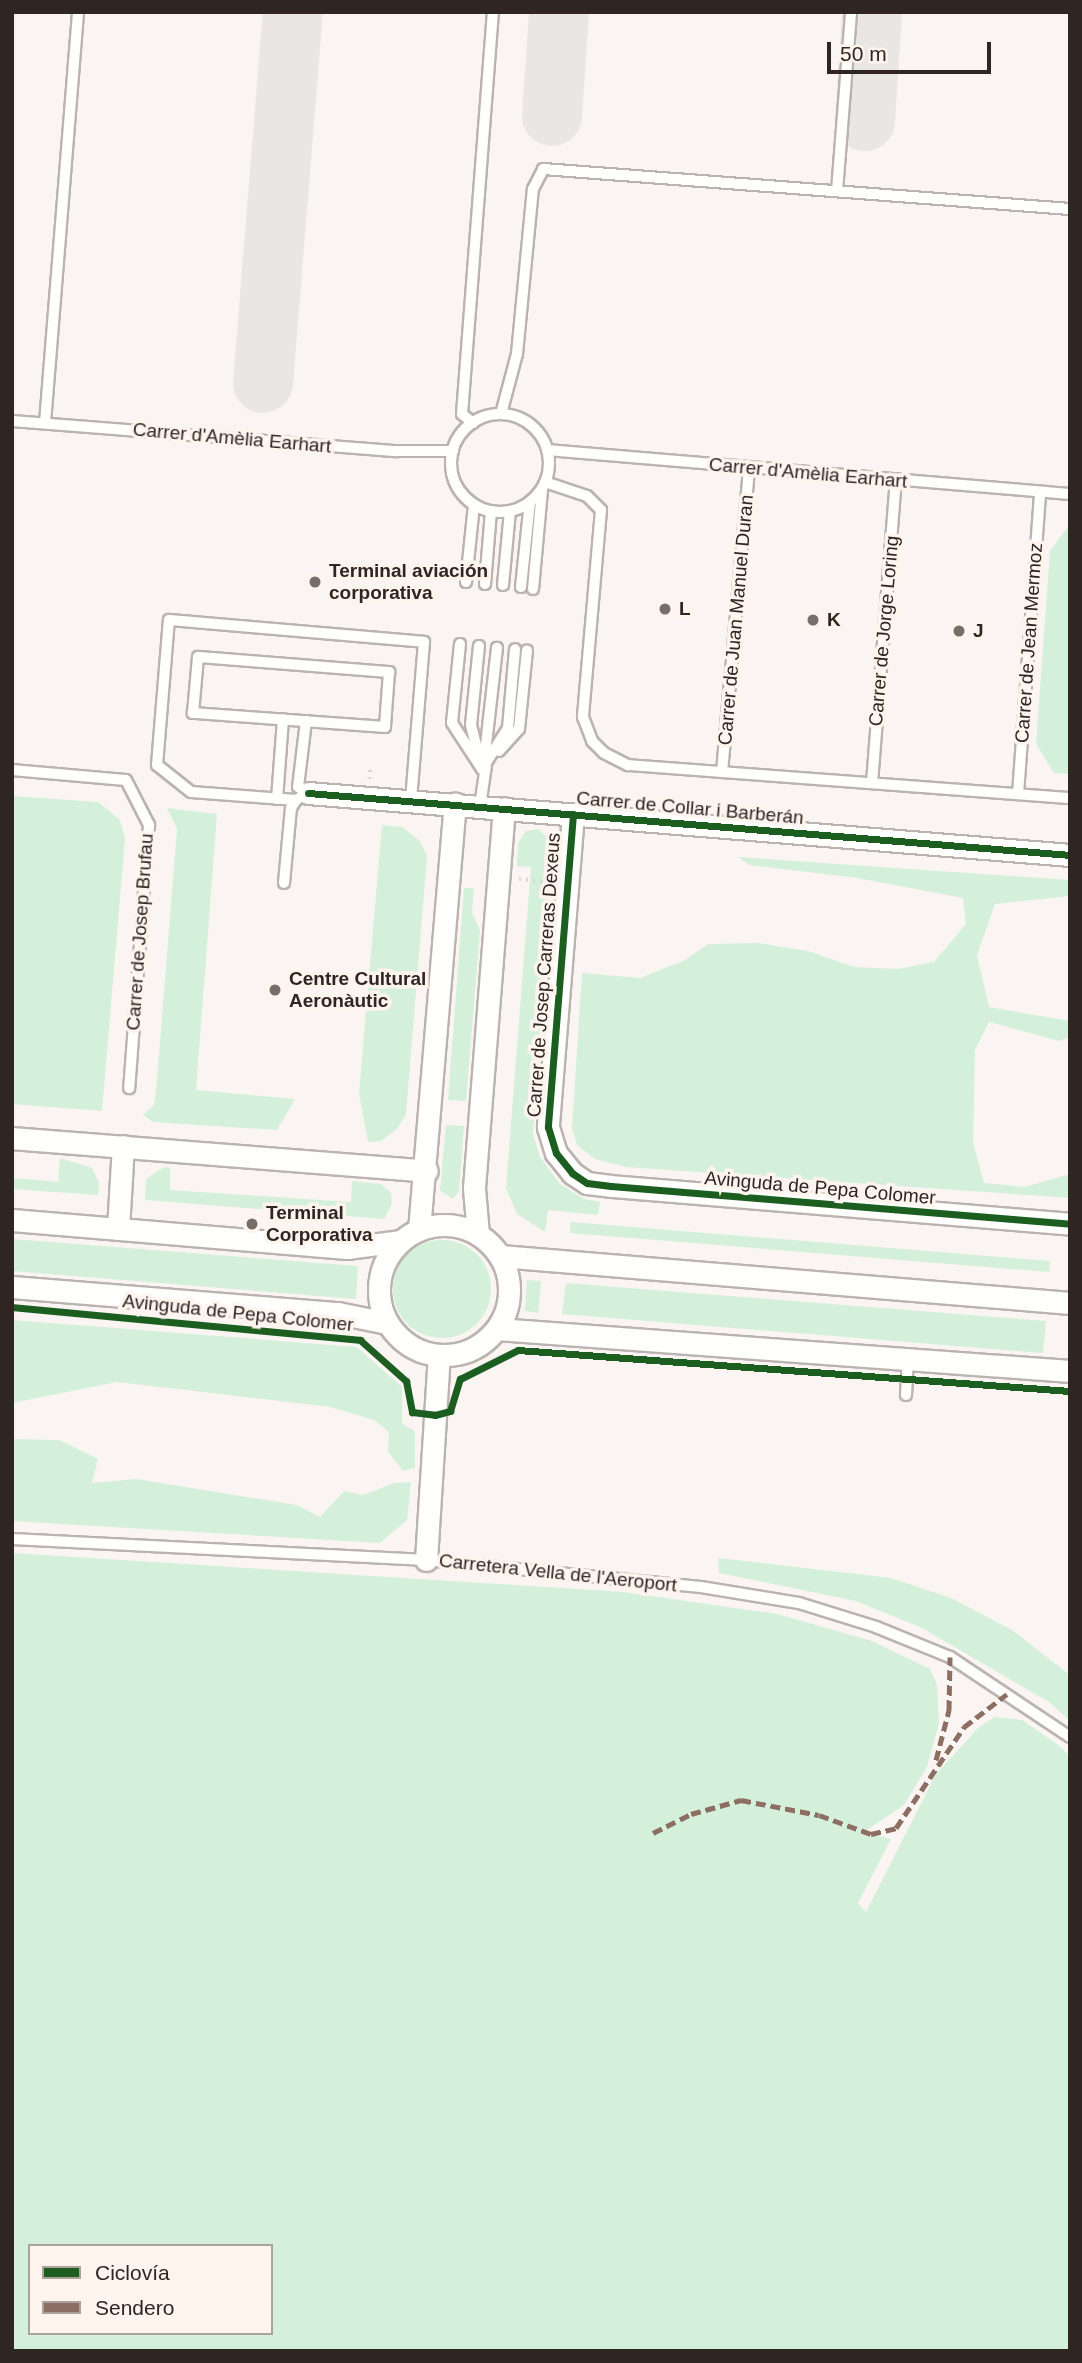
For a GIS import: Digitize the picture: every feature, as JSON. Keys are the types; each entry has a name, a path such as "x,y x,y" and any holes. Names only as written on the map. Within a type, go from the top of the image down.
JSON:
{"street":[{"name":"Carrer de Collar i Barberán","path":"302,796 455,804 1070,855"},
{"path":"419,1230 427,1171 455,804"},
{"path":"478,1234 474,1188 504,808"},
{"name":"Carrer de Josep Carreras Dexeus","path":"572,1173 549,1140 548,1127 573,814"},
{"path":"12,1138 427,1171"},
{"path":"118,1229 122,1146"},
{"name":"Avinguda de Pepa Colomer","path":"572,1173 587,1183 611,1186 1070,1224"},
{"path":"12,1220 347,1248 400,1241"},
{"path":"450,1225 478,1234 500,1256 510,1286 507,1308 497,1329 463,1353 439,1355 410,1346 387,1323 379,1282 388,1255 400,1241 419,1230 450,1225"},
{"path":"500,1256 1070,1303"},
{"name":"Avinguda de Pepa Colomer","path":"12,1287 338,1313 387,1323"},
{"path":"497,1329 1070,1371"},
{"path":"426,1560 439,1355"}],"lane":[{"path":"45,423 78,12"},
{"path":"473,423 463,414 493,12"},
{"path":"837,191 851,12"},
{"path":"501,414 517,354 533,189 543,169 1070,209"},
{"path":"533,589 544,485 547,450 524,421 501,414 473,423 453,451 454,478 474,504 491,511 510,511 530,502 544,485"},
{"name":"Carrer d'Amèlia Earhart","path":"12,421 397,451 453,451"},
{"name":"Carrer d'Amèlia Earhart","path":"547,450 1070,494"},
{"name":"Carrer de Juan Manuel Duran","path":"722,772 749,468"},
{"name":"Carrer de Jorge Loring","path":"872,783 896,480"},
{"path":"544,485 587,496 601,510 583,717 592,741 628,765 1070,798"},
{"name":"Carrer de Jean Mermoz","path":"1018,794 1040,492"},
{"path":"521,587 530,502"},
{"path":"466,582 474,504"},
{"path":"485,584 491,511"},
{"path":"503,586 510,511"},
{"path":"302,796 277,799 191,792 157,765 169,620 424,642 411,801"},
{"path":"460,644 452,723 482,769"},
{"path":"479,646 471,725 482,769"},
{"path":"480,806 497,648"},
{"path":"482,769 513,729 521,650"},
{"path":"198,657 389,672 385,727 306,721 193,713 198,657"},
{"path":"277,799 283,719"},
{"path":"302,796 298,787 306,721"},
{"name":"Carrer de Josep Brufau","path":"12,770 126,780 149,825 128,1088"},
{"path":"284,883 291,808 302,796"},
{"path":"906,1395 908,1360"},
{"name":"Carretera Vella de l'Aeroport","path":"12,1539 426,1560 701,1587 799,1603 876,1626 950,1657 1070,1737"}],"green space":[{"path":"1070,524 1070,774 1054,773 1036,744 1050,551"},
{"path":"12,796 98,802 120,820 125,839 102,1111 12,1104"},
{"path":"167,808 217,814 196,1090 295,1099 277,1130 153,1122 143,1115 154,1105 156,1092 177,829"},
{"path":"382,825 402,827 420,841 427,856 406,1114 397,1129 381,1141 368,1142 359,1093"},
{"path":"538,829 555,845 533,1134 540,1157 560,1184 584,1199 600,1202 598,1215 548,1210 545,1232 517,1214 506,1188 531,867 517,866 518,843 526,831"},
{"path":"738,857 1070,880 1070,896 995,904 977,955 989,1007 1070,1021 1070,1037 1059,1041 989,1022 975,1050 973,1142 984,1183 1025,1187 1070,1174 1070,1198 626,1167 595,1159 577,1145 572,1128 582,973 640,978 685,960 708,944 758,943 808,951 854,967 898,969 934,962 966,924 963,898 857,878 749,865"},
{"path":"464,888 474,888 472,912 480,931 466,1101 448,1100"},
{"path":"446,1125 464,1126 459,1191 453,1199 440,1191"},
{"path":"60,1158 92,1168 99,1183 98,1195 12,1189 12,1178 58,1182"},
{"path":"164,1167 170,1168 170,1190 351,1202 352,1181 381,1184 391,1193 392,1204 384,1219 145,1200 146,1179"},
{"path":"571,1222 1050,1261 1049,1272 570,1233"},
{"path":"12,1239 358,1266 356,1299 12,1271"},
{"path":"442,1240 461,1243 477,1254 488,1270 491,1289 488,1308 477,1324 461,1335 442,1338 423,1335 407,1324 396,1308 393,1289 396,1270 407,1254 423,1243"},
{"path":"527,1280 541,1281 538,1313 525,1311"},
{"path":"566,1283 1046,1321 1043,1353 562,1314"},
{"path":"12,1320 357,1347 402,1387 402,1424 415,1431 415,1468 403,1471 388,1452 389,1432 374,1420 330,1407 117,1382 12,1403"},
{"path":"12,1439 59,1440 98,1459 92,1483 136,1479 297,1505 320,1517 344,1491 363,1495 394,1483 411,1482 407,1520 380,1543 12,1521"},
{"path":"12,1553 624,1592 777,1614 872,1641 930,1669 937,1685 939,1723 927,1767 904,1805 864,1832 891,1839 858,1903 866,1912 936,1774 979,1727 995,1717 1022,1720 1060,1746 1070,1757 1070,2351 12,2351"},
{"path":"718,1558 891,1578 951,1598 1012,1630 1070,1675 1070,1721 1049,1702 922,1628 856,1601 719,1573"}],"taxiway":[{"path":"263,383 293,12"},
{"path":"552,116 559,12"},
{"path":"865,121 872,12"}],"marked path":[{"path":"936,1760 949,1710 950,1657"},
{"path":"653,1833 691,1814 741,1800 819,1815 871,1834 896,1828 964,1727 1007,1694"}],"cycle path":[{"path":"308,793 1070,855"},
{"path":"573,814 548,1127 556,1153 572,1173 587,1183 611,1186 1070,1224"},
{"path":"12,1307 360,1340 406,1381 412,1412 435,1415 450,1411 460,1379 518,1350 1070,1391"}],"place":[{"name":"Terminal aviación corporativa","path":"315,582"},
{"name":"L","path":"665,609"},
{"name":"K","path":"813,620"},
{"name":"J","path":"959,631"},
{"name":"Centre Cultural Aeronàutic","path":"275,990"},
{"name":"Terminal Corporativa","path":"252,1224"}]}
